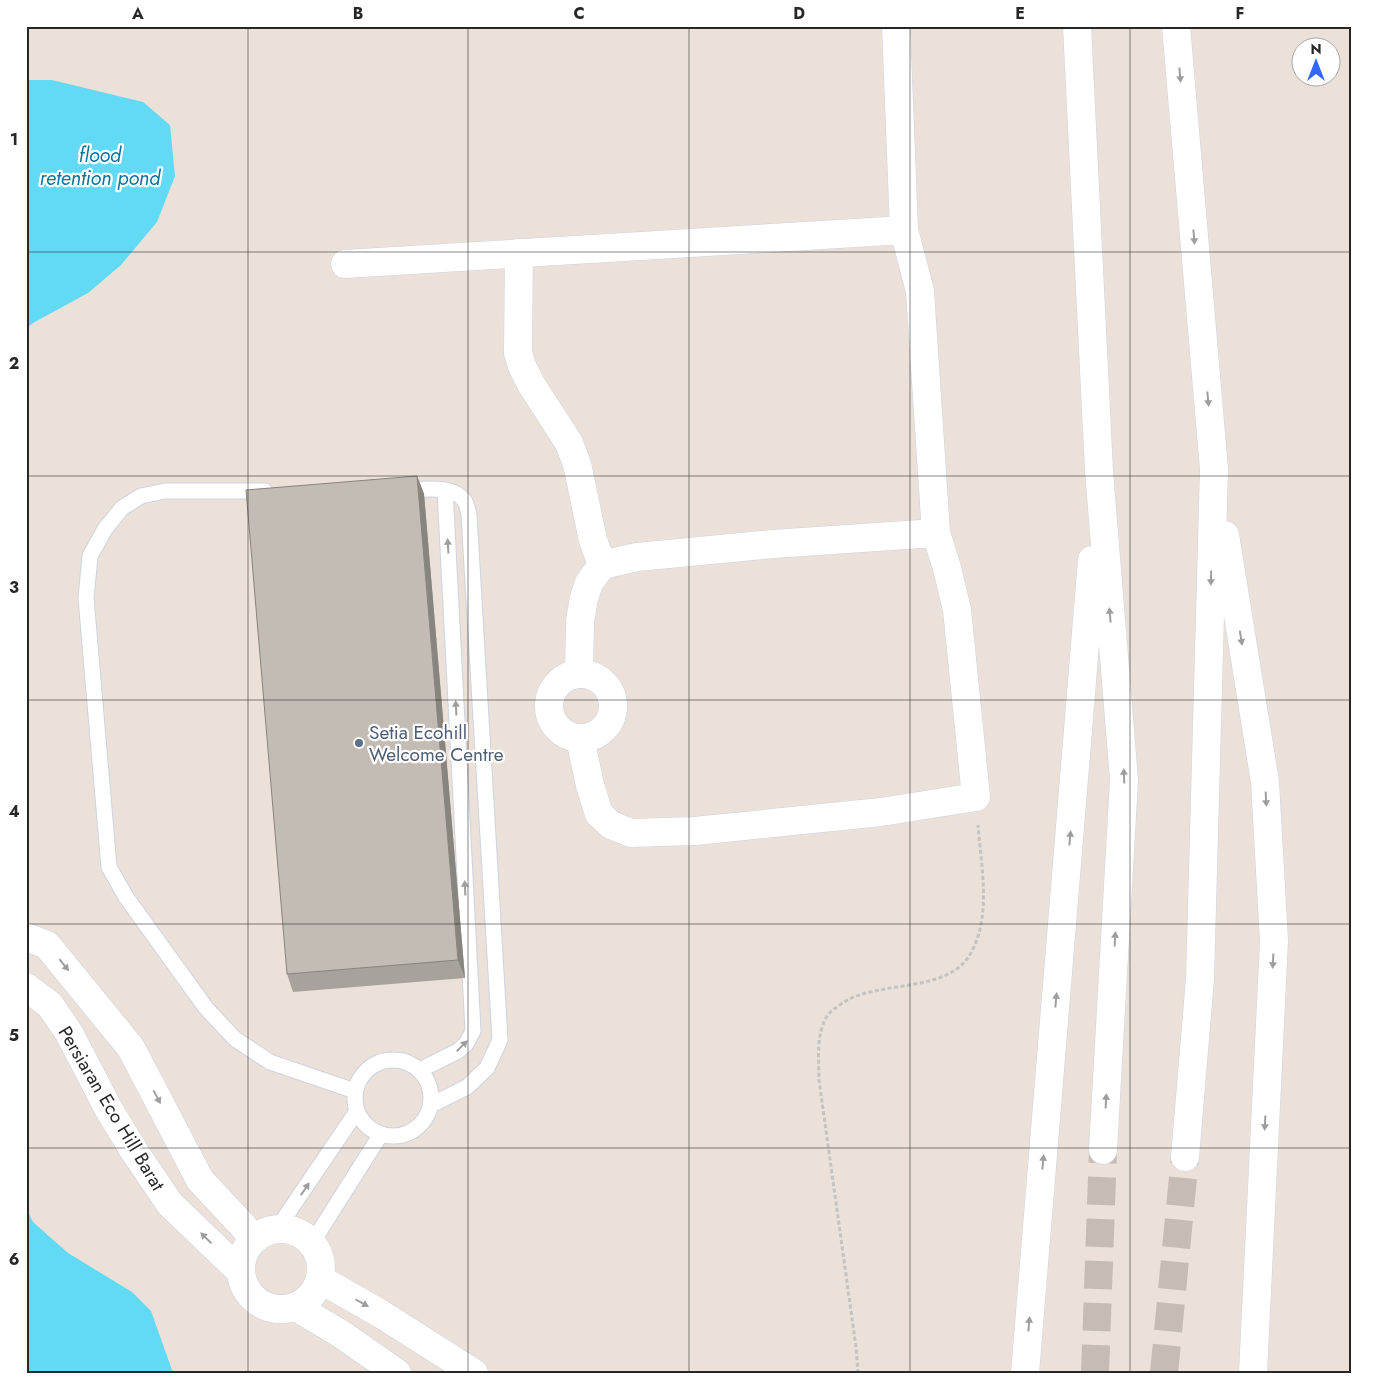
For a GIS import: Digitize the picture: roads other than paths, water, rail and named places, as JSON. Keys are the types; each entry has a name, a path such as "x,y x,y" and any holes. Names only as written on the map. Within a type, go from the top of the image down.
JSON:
{"street":[{"path":"580,738 590,785 599,814 611,825 631,833 694,831 881,812 976,796 957,610 936,533 920,291 904,230 896,26"},
{"path":"1077,26 1100,471 1124,780 1103,1150"},
{"path":"1176,26 1214,469 1265,782 1274,941 1253,1373"},
{"path":"345,264 904,230"},
{"path":"519,254 518,353 531,384 569,444 577,464 593,540 602,565"},
{"path":"1185,1157 1200,979 1214,469"},
{"path":"1025,1373 1100,471"},
{"path":"579,674 580,621 584,598 588,583 602,565 637,557 774,544 936,533"},
{"path":"583,673 594,676 604,682 614,702 613,713 609,723 591,737 569,736 560,730 553,721 549,710 554,688 562,680 579,674 583,673"},
{"name":"Persiaran Eco Hill Barat","path":"26,937 47,945 131,1048 200,1180 266,1234"},
{"name":"Persiaran Eco Hill Barat","path":"26,987 50,1005 69,1034 108,1108 134,1152 170,1204 241,1272 243,1285 250,1296 259,1303 271,1308 284,1309 296,1307"},
{"path":"241,1272 246,1248 266,1234 290,1230 302,1235 312,1243 318,1254 321,1266 320,1279 315,1290 307,1300 296,1307 397,1373"},
{"path":"320,1279 381,1314 474,1373"}],"lane":[{"path":"385,490 445,490 457,494 465,502 469,515 500,1040 487,1068 467,1087 431,1106"},
{"path":"420,1070 458,1051 466,1044 473,1031 445,490"},
{"path":"275,491 165,491 141,496 122,508 105,529 90,556 86,598 109,867 126,897 206,1008 234,1039 270,1062 356,1091"},
{"path":"387,1060 399,1060 411,1063 428,1080 432,1092 431,1106 426,1118 418,1127 407,1133 394,1136 381,1134 371,1129 357,1111 356,1091 360,1079 367,1070 387,1060"},
{"path":"266,1234 357,1111"},
{"path":"312,1243 381,1134"}],"water":[{"name":"flood retention pond","path":"26,80 52,80 143,102 170,125 175,176 157,222 121,265 88,293 33,323 26,329"},
{"path":"26,1208 33,1222 68,1253 132,1292 151,1311 173,1373 26,1373"}],"tunnel":[{"path":"1095,1373 1103,1150"},
{"path":"1164,1373 1185,1157"}],"place":[{"name":"Setia Ecohill Welcome Centre","path":"359,743"}]}
